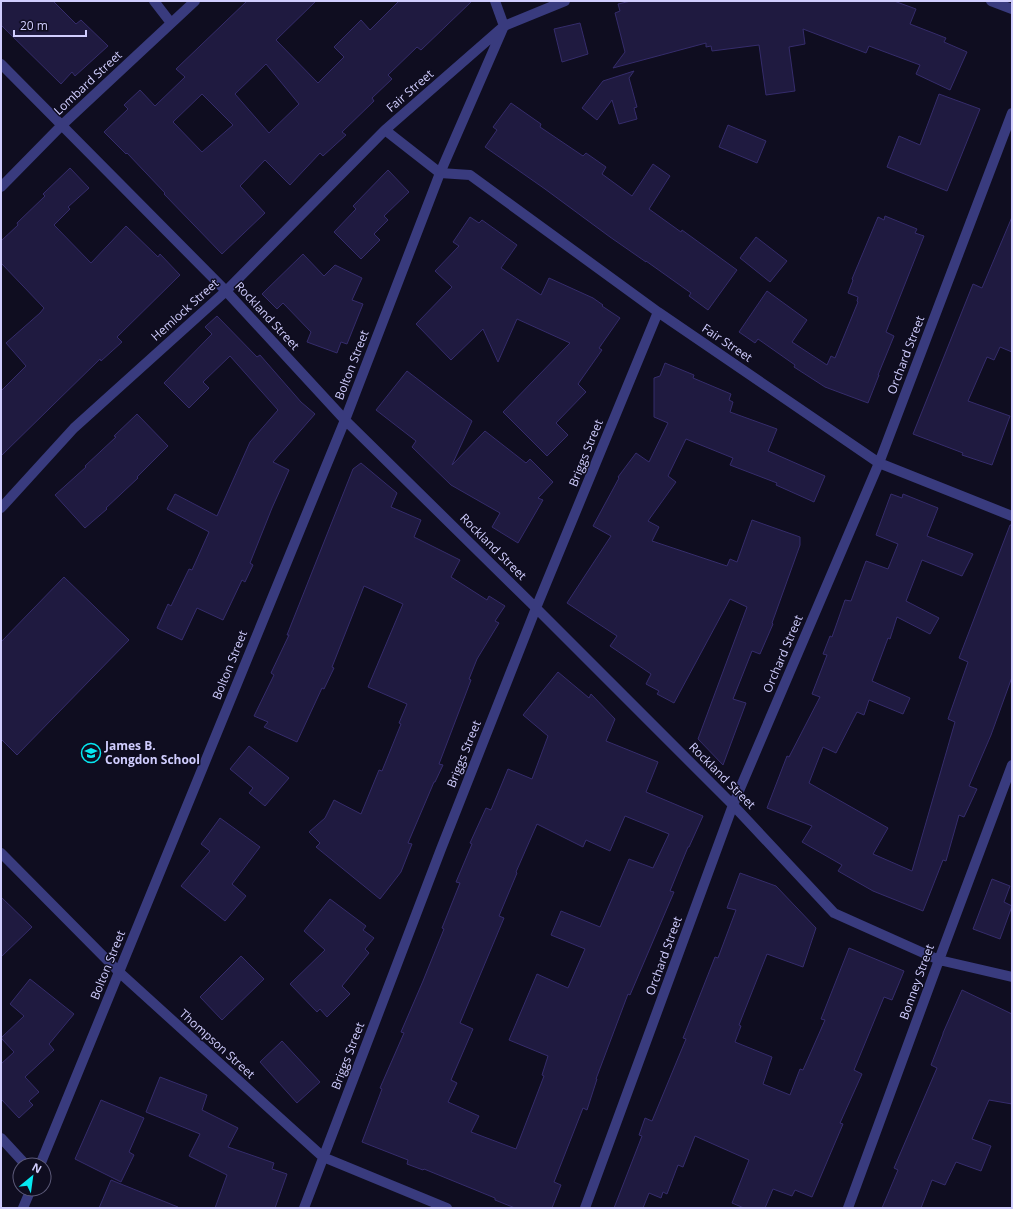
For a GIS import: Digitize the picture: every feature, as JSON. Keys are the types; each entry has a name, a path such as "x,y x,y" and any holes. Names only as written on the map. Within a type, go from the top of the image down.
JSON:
{"street":[{"path":"154,1 171,23"},
{"name":"Lombard Street","path":"1,187 62,125 195,1"},
{"path":"440,173 504,26 495,1"},
{"name":"Fair Street","path":"565,1 504,26 385,130 440,173 470,175 658,312 879,463 1012,516"},
{"path":"991,1 1012,9"},
{"name":"Rockland Street","path":"1,64 226,291 344,420 536,608 733,805 834,913 939,960 1012,977"},
{"name":"Orchard Street","path":"585,1208 733,805 879,463 1012,114"},
{"name":"Hemlock Street","path":"1,508 74,428 226,291 385,130"},
{"name":"Bolton Street","path":"43,1157 344,420 440,173"},
{"name":"Briggs Street","path":"304,1208 443,842 536,608 658,312"},
{"name":"Bonney Street","path":"848,1208 1012,765"},
{"name":"Thompson Street","path":"1,853 119,972 323,1157 447,1208"},
{"path":"1,1138 19,1157"},
{"path":"23,1208 28,1197"}],"building":[{"path":"1,1 53,1 76,24 81,20 108,46 75,76 72,72 61,84 1,25"},
{"path":"247,1 316,1 276,40 318,83 344,57 334,47 361,20 370,30 399,1 472,1 421,50 417,47 388,75 392,79 372,98 374,101 342,132 346,135 323,156 320,153 290,185 265,160 240,186 265,213 222,254 127,153 126,154 104,132 128,109 124,105 140,90 155,106 185,77 176,69","holes":["266,64 299,104 269,133 235,94","202,94 233,125 202,152 173,122"]},
{"path":"631,1 894,1 916,9 910,24 946,38 944,42 967,52 950,90 916,74 920,65 869,46 866,53 803,29 805,44 789,47 795,91 766,95 759,45 712,51 711,46 706,47 706,43 613,68 625,52 615,13 620,11 618,4"},
{"path":"580,23 588,54 562,62 554,29"},
{"path":"634,71 629,78 637,107 634,108 637,119 619,124 612,100 597,120 582,108 603,81"},
{"path":"939,94 980,109 947,191 887,167 899,136 920,145"},
{"path":"511,103 541,124 540,127 583,156 586,153 606,167 602,174 632,196 653,164 670,176 649,209 681,232 682,230 737,270 708,310 689,296 691,293 485,147 497,130 493,127"},
{"path":"728,125 766,141 757,163 719,147"},
{"path":"70,168 89,188 68,207 70,209 54,225 91,263 126,226 158,257 160,254 180,275 117,337 122,342 101,361 100,359 1,456 1,391 26,366 6,343 44,308 1,263 1,241 45,196 43,194"},
{"path":"388,170 409,192 384,216 388,220 374,234 380,240 361,259 334,232 356,209 353,206"},
{"path":"885,216 917,229 915,233 924,236 886,332 894,336 868,403 825,387 794,367 795,365 758,339 755,343 739,332 767,291 807,320 792,342 827,365 831,356 835,358 858,302 858,297 848,293 853,280 852,279 878,217 884,220"},
{"path":"470,217 479,223 482,220 517,245 501,268 541,295 549,278 593,298 620,318 599,348 602,350 578,384 586,392 556,423 568,435 547,456 503,412 570,343 517,319 498,362 483,329 451,360 416,324 452,287 435,271 459,246 453,242"},
{"path":"1012,217 1012,352 1000,347 994,360 987,357 968,401 1010,416 992,465 962,455 963,453 913,434 973,284 982,288"},
{"path":"756,237 787,261 770,282 740,258"},
{"path":"303,254 324,276 335,265 362,278 352,300 363,304 347,344 341,342 337,353 307,342 311,332 283,303 277,309 262,294"},
{"path":"217,316 257,357 260,355 301,402 315,414 273,462 289,470 250,563 253,565 245,582 242,580 223,620 197,608 182,640 157,628 168,604 171,606 189,569 192,570 209,532 167,509 175,494 217,516 250,442 278,410 230,356 203,382 209,388 189,408 164,383 212,334 205,327"},
{"path":"665,363 694,375 693,378 731,394 729,400 733,402 730,412 777,429 768,451 825,476 814,502 776,485 777,483 730,465 733,458 686,439 668,476 676,482 648,521 659,527 652,541 727,566 730,559 737,562 752,520 800,537 800,545 772,623 773,624 760,654 752,651 733,699 746,703 723,765 698,739 747,607 730,599 674,703 657,694 659,691 646,684 651,674 610,646 617,636 567,603 611,536 593,526 619,478 618,477 636,453 649,462 668,423 654,417 654,378 660,376"},
{"path":"407,371 472,421 452,465 485,431 526,463 530,459 553,482 538,498 543,500 518,543 492,527 500,513 451,485 412,447 416,441 376,410"},
{"path":"137,414 168,446 137,477 138,478 106,508 107,509 85,528 55,495 86,467 85,466 116,437 114,436"},
{"path":"361,463 397,493 391,507 421,520 414,537 460,560 451,577 487,600 489,596 505,606 495,621 499,623 477,659 469,679 471,680 439,764 443,765 434,782 408,843 412,844 401,872 380,899 316,847 320,843 309,832 325,818 334,800 361,814 379,770 382,771 401,724 399,723 407,704 368,687 403,604 364,586 332,667 334,668 324,689 322,688 297,742 264,727 268,722 254,716 274,675 271,673 289,635 287,635 353,469"},
{"path":"891,494 902,498 903,494 938,508 927,536 973,554 962,576 922,560 906,601 939,618 930,634 897,617 890,639 888,638 872,681 910,698 903,714 869,700 864,715 857,712 836,753 823,747 809,783 888,828 873,854 912,871 955,722 948,719 968,662 959,658 1010,525 1012,525 1012,677 991,735 969,786 977,789 964,817 959,815 946,861 943,860 923,911 873,891 838,871 842,865 802,842 812,826 767,808 787,756 789,757 820,697 812,694 827,655 823,654 830,636 832,637 845,600 851,601 866,561 888,569 898,544 876,535"},
{"path":"64,577 129,640 17,755 1,739 1,642"},
{"path":"558,672 589,698 591,694 615,719 606,741 658,762 646,792 703,816 688,847 670,891 674,892 630,995 628,994 596,1079 587,1110 583,1108 554,1182 561,1185 552,1208 515,1208 495,1200 495,1198 424,1169 423,1170 407,1164 408,1160 362,1142 382,1089 380,1088 404,1033 401,1032 444,929 442,928 460,883 456,882 472,844 470,843 486,808 491,810 508,769 532,779 548,736 523,715","holes":["625,816 669,834 653,868 629,859 600,927 561,911 551,935 585,949 568,988 537,974 509,1040 548,1056 542,1075 544,1076 516,1149 471,1132 479,1116 448,1102 457,1083 451,1080 473,1029 460,1023 504,918 499,916 537,824 583,847 586,840 610,851"]},
{"path":"249,746 289,778 265,806 249,793 253,788 230,769"},
{"path":"220,818 260,847 232,884 246,896 225,921 181,886 210,851 201,844"},
{"path":"740,873 776,886 816,928 803,967 767,954 739,1025 741,1026 735,1042 772,1057 763,1084 790,1095 800,1069 803,1070 825,1020 821,1019 849,948 904,971 892,1000 884,997 854,1070 862,1074 840,1123 843,1124 812,1197 795,1190 792,1196 773,1189 765,1208 744,1208 732,1203 749,1160 695,1136 683,1167 678,1165 667,1194 663,1192 661,1198 649,1193 643,1208 614,1208 642,1136 639,1135 645,1118 652,1121 686,1039 683,1038 715,957 718,958 736,910 727,908"},
{"path":"992,879 1010,886 1004,902 1012,906 1000,939 973,929"},
{"path":"1,897 32,927 1,957"},
{"path":"330,899 366,926 363,930 374,938 365,949 369,953 342,986 350,994 327,1017 320,1009 317,1012 290,984 325,950 304,931"},
{"path":"241,956 264,979 222,1020 200,997"},
{"path":"30,979 74,1014 49,1044 54,1050 25,1077 39,1092 29,1101 33,1105 19,1118 1,1099 1,1064 14,1052 1,1038 24,1016 10,1004"},
{"path":"962,990 1012,1014 1012,1104 989,1100 972,1139 991,1146 981,1171 956,1162 945,1185 932,1180 921,1208 882,1208 898,1170 894,1168 937,1068 931,1065"},
{"path":"282,1041 320,1082 297,1103 260,1062"},
{"path":"160,1077 207,1095 202,1110 238,1128 228,1147 274,1163 272,1169 287,1174 275,1208 215,1208 227,1175 189,1156 200,1134 146,1112"},
{"path":"101,1100 144,1118 129,1152 134,1155 121,1182 75,1159"},
{"path":"111,1180 178,1207 178,1208 99,1208"}],"place":[{"name":"James B. Congdon School","path":"91,753"}]}
